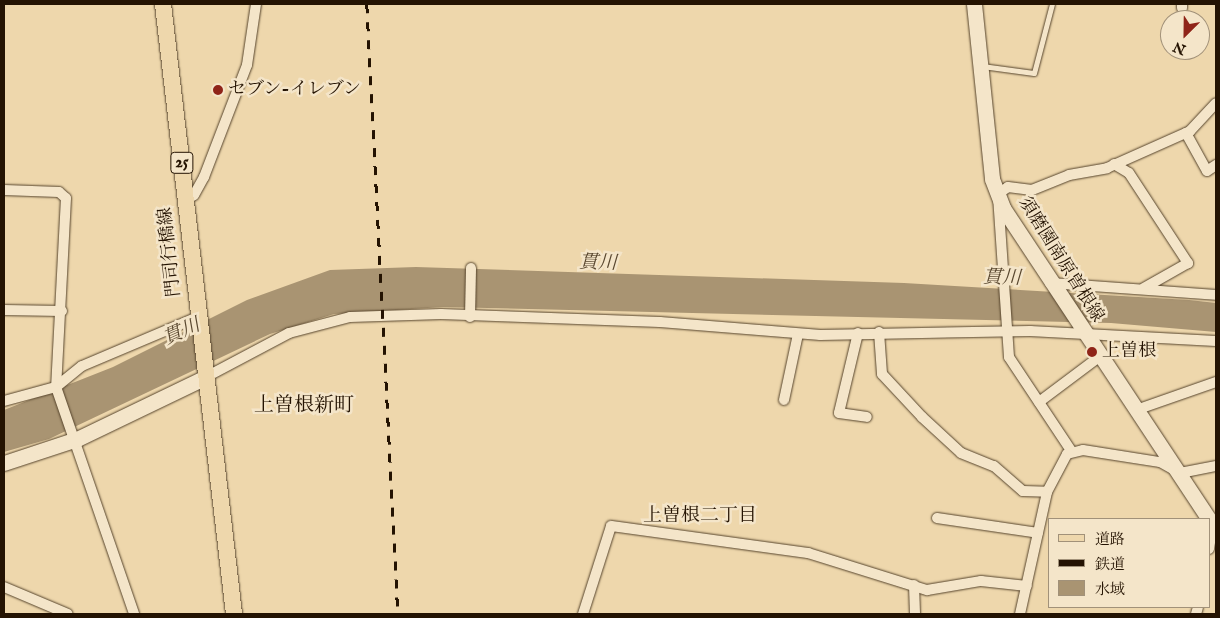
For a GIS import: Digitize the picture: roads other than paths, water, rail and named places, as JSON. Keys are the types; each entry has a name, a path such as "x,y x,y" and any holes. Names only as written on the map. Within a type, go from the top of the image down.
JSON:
{"main road":[{"name":"門司行橋線","path":"163,4 234,614"},
{"name":"須磨園南原曽根線","path":"974,4 992,179 998,194 1081,330 1209,518"},
{"path":"4,463 76,436 206,372"}],"street":[{"path":"186,200 194,195 204,177 247,65 256,4"},
{"path":"1072,452 1009,357 1002,287 998,194 1008,187 1032,190 1069,175 1114,164 1186,133 1216,103"},
{"path":"1186,133 1207,171 1216,165"},
{"path":"1114,164 1129,173 1188,263 1144,288"},
{"path":"4,190 59,192 66,198 62,311 56,387 76,436 134,614"},
{"path":"470,314 471,268"},
{"path":"1052,285 1144,288 1216,295"},
{"path":"4,310 62,311"},
{"path":"206,372 289,333 350,317 470,314 660,322 798,334 1005,329 1081,330 1216,341"},
{"path":"4,401 56,387 82,366 199,320"},
{"path":"879,332 882,374 922,417 961,454 994,466 1024,491 1047,492"},
{"path":"858,333 839,413 866,417"},
{"path":"784,400 798,334"},
{"path":"1039,402 1099,357"},
{"path":"1136,410 1216,382"},
{"path":"1020,614 1047,492 1067,454 1072,452 1160,462 1180,473 1216,466"},
{"path":"937,518 1038,532"},
{"path":"583,614 611,526 808,553 927,590 981,581 1027,586"},
{"path":"1210,545 1215,527"},
{"path":"914,585 915,614"},
{"path":"4,587 68,614"}],"lane":[{"path":"980,65 1034,73 1052,4"}],"water":[{"name":"貫川","path":"416,267 904,283 1189,300 1216,303 1216,332 1111,323 443,307 334,314 270,334 49,439 4,452 4,410 113,367 247,300 330,270"}],"railway":[{"path":"367,4 398,614"}],"place":[{"name":"セブン-イレブン","path":"218,90"},
{"name":"上曽根","path":"1092,352"}],"district":[{"name":"上曽根新町","path":"304,405"},
{"name":"上曽根二丁目","path":"700,517"}]}
